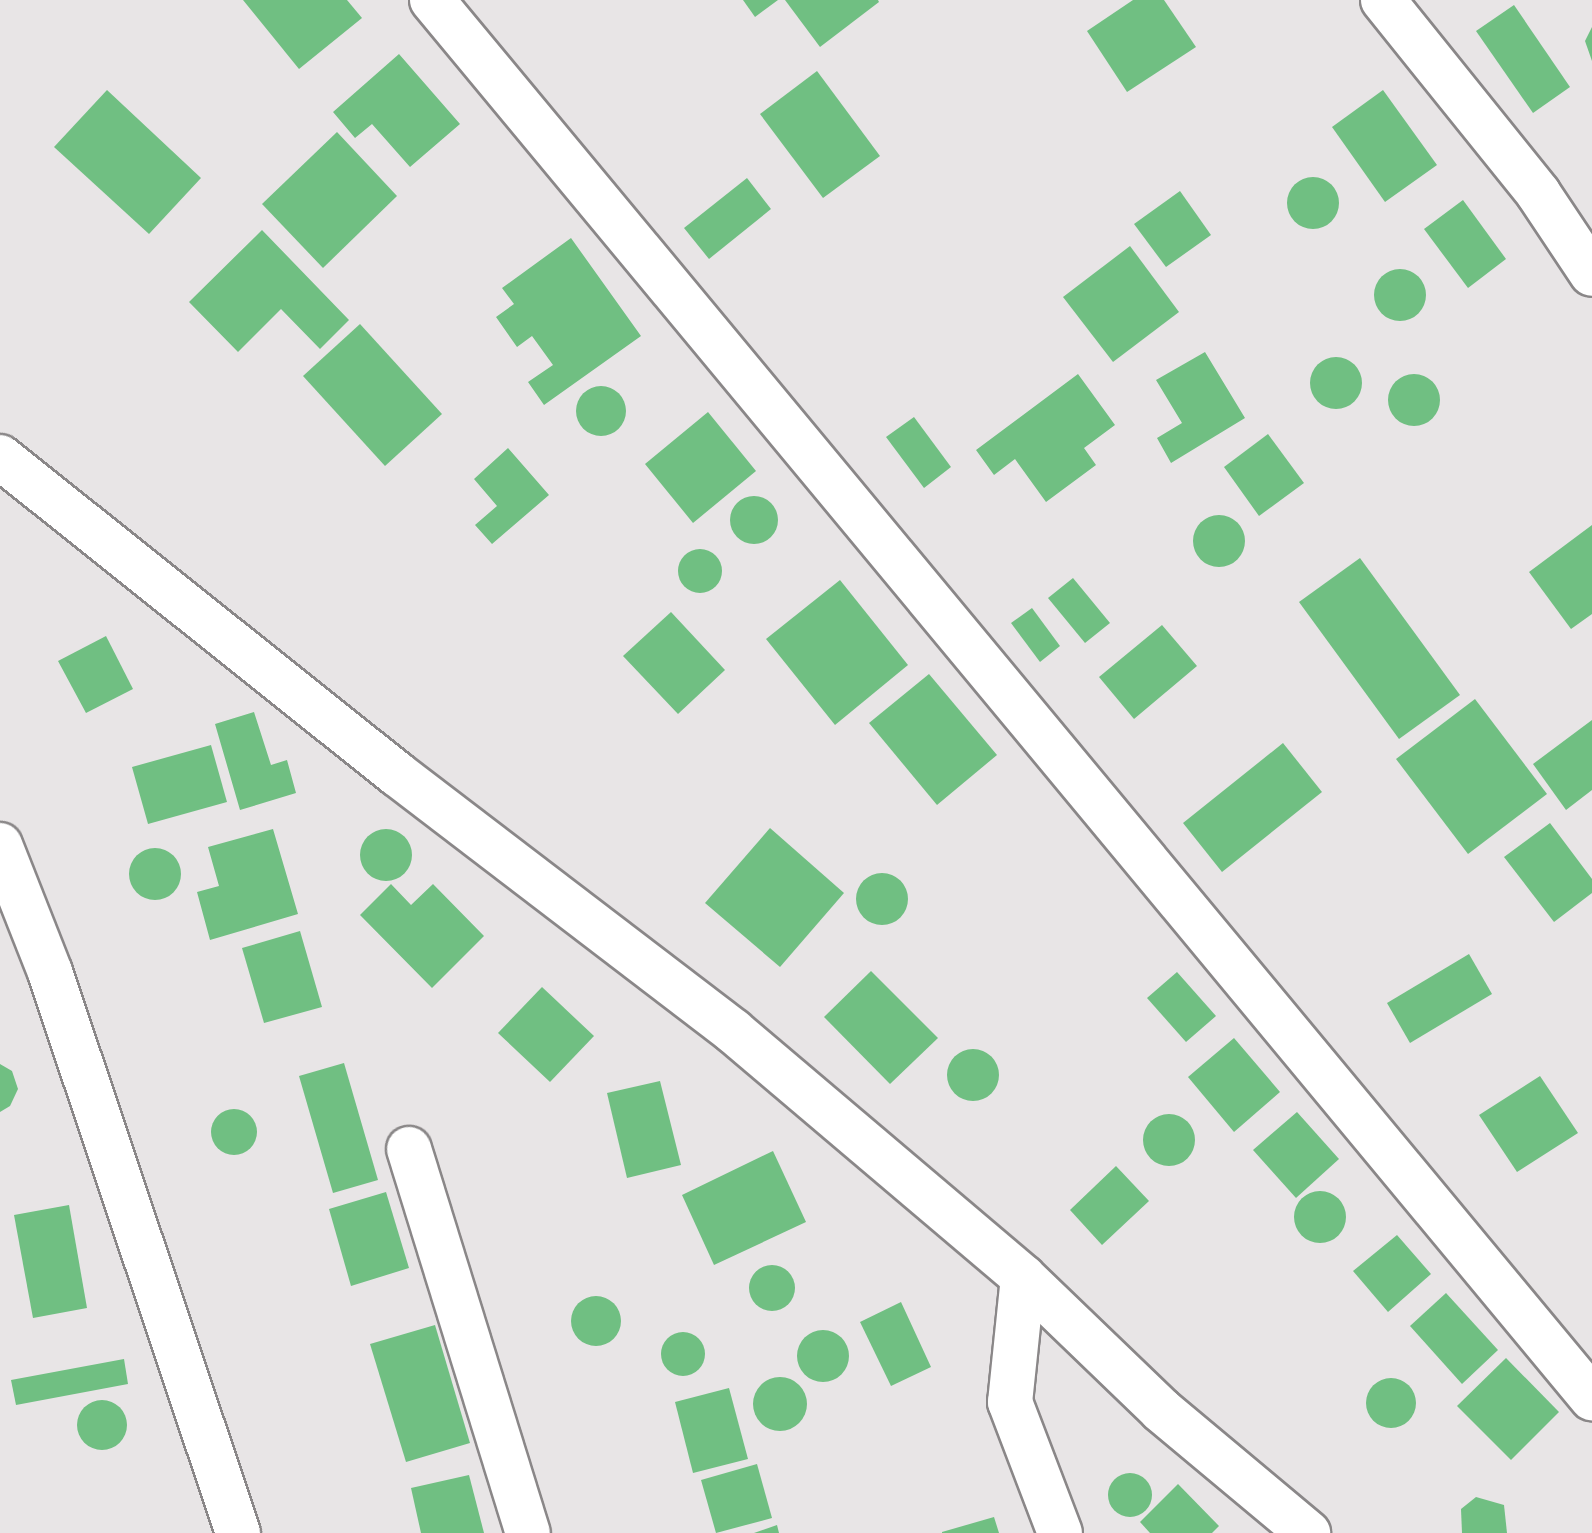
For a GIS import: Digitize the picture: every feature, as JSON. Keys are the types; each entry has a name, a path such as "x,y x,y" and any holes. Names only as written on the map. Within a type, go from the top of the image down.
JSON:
{"street":[{"path":"432,0 1592,1398"},
{"path":"1383,0 1538,193 1592,274"},
{"path":"0,457 397,774 733,1031 1023,1277 1161,1410 1308,1533"},
{"path":"0,845 50,972 238,1533"},
{"path":"409,1149 528,1533"},
{"path":"1023,1277 1010,1402 1060,1533"}],"building":[{"path":"243,0 347,0 362,18 299,69"},
{"path":"743,0 778,0 755,17"},
{"path":"785,0 878,0 879,2 820,47"},
{"path":"1133,0 1164,0 1196,47 1127,92 1087,31"},
{"path":"1514,5 1570,87 1533,113 1476,31"},
{"path":"1592,27 1592,61 1585,41"},
{"path":"399,54 460,124 410,167 372,124 355,138 333,112"},
{"path":"817,71 880,156 823,198 760,114"},
{"path":"107,90 201,178 149,234 54,147"},
{"path":"1383,90 1437,165 1385,202 1332,127"},
{"path":"337,132 397,196 323,268 262,204"},
{"path":"1313,177 1331,185 1339,203 1331,221 1313,229 1295,221 1287,203 1295,185"},
{"path":"747,178 771,209 709,259 684,228"},
{"path":"1180,191 1211,235 1166,267 1134,224"},
{"path":"1463,200 1506,259 1468,288 1424,229"},
{"path":"262,230 349,320 320,349 281,309 238,352 189,302"},
{"path":"571,238 641,336 544,405 528,382 553,365 532,336 517,347 496,317 514,304 502,288"},
{"path":"1130,246 1179,312 1113,362 1063,297"},
{"path":"1400,269 1418,277 1426,295 1418,313 1400,321 1382,313 1374,295 1382,277"},
{"path":"360,324 442,414 385,466 303,376"},
{"path":"1205,352 1245,418 1171,463 1157,438 1182,423 1156,380"},
{"path":"1336,357 1354,365 1362,383 1354,401 1336,409 1318,401 1310,383 1318,365"},
{"path":"1078,374 1115,425 1084,448 1096,465 1046,502 1015,459 994,475 976,450"},
{"path":"1414,374 1432,382 1440,400 1432,418 1414,426 1396,418 1388,400 1396,382"},
{"path":"601,386 619,393 626,411 619,429 601,436 583,429 576,411 583,393"},
{"path":"708,412 756,471 693,523 645,464"},
{"path":"914,417 951,467 924,488 886,437"},
{"path":"1268,434 1304,483 1259,516 1224,467"},
{"path":"508,448 549,495 492,544 475,525 497,506 474,479"},
{"path":"754,496 771,503 778,520 771,537 754,544 737,537 730,520 737,503"},
{"path":"1219,515 1237,523 1245,541 1237,559 1219,567 1201,559 1193,541 1201,523"},
{"path":"1592,525 1592,614 1571,629 1529,572"},
{"path":"700,549 715,556 722,571 715,586 700,593 685,586 678,571 685,556"},
{"path":"1360,558 1460,695 1399,739 1299,602"},
{"path":"1073,578 1110,623 1085,643 1048,598"},
{"path":"840,580 908,665 835,725 766,639"},
{"path":"1032,608 1060,646 1040,662 1011,623"},
{"path":"671,612 725,670 678,714 623,656"},
{"path":"1162,625 1197,666 1134,719 1099,677"},
{"path":"106,636 133,689 86,713 58,661"},
{"path":"929,674 997,755 937,805 869,723"},
{"path":"1475,699 1547,794 1468,854 1396,759"},
{"path":"254,712 271,765 287,760 296,793 240,810 215,724"},
{"path":"1592,720 1592,790 1566,810 1533,764"},
{"path":"1283,743 1322,792 1222,872 1183,823"},
{"path":"211,745 227,802 148,824 132,767"},
{"path":"1550,823 1592,879 1592,893 1554,922 1504,857"},
{"path":"770,828 844,893 780,967 705,903"},
{"path":"273,829 298,914 210,940 197,892 219,886 208,847"},
{"path":"386,829 404,837 412,855 404,873 386,881 368,873 360,855 368,837"},
{"path":"155,848 174,855 181,874 174,893 155,900 136,893 129,874 136,855"},
{"path":"882,873 901,880 908,899 901,918 882,925 863,918 856,899 863,880"},
{"path":"391,884 411,905 433,884 484,936 432,988 360,915"},
{"path":"300,931 322,1007 264,1023 242,948"},
{"path":"1469,954 1492,994 1410,1043 1387,1003"},
{"path":"871,971 938,1038 890,1084 824,1017"},
{"path":"1177,972 1216,1016 1186,1042 1147,998"},
{"path":"542,987 594,1036 550,1082 498,1033"},
{"path":"1234,1038 1280,1092 1234,1132 1188,1077"},
{"path":"973,1049 992,1056 999,1075 992,1094 973,1101 954,1094 947,1075 954,1056"},
{"path":"344,1063 378,1180 333,1193 299,1076"},
{"path":"0,1064 12,1071 18,1089 10,1106 0,1112"},
{"path":"1540,1076 1578,1133 1517,1172 1479,1115"},
{"path":"660,1081 681,1165 627,1178 607,1093"},
{"path":"234,1109 250,1116 257,1132 250,1148 234,1155 218,1148 211,1132 218,1116"},
{"path":"1297,1112 1339,1159 1296,1198 1253,1150"},
{"path":"1169,1114 1188,1121 1195,1140 1188,1159 1169,1166 1150,1159 1143,1140 1150,1121"},
{"path":"773,1151 806,1222 714,1265 682,1195"},
{"path":"1116,1166 1149,1201 1102,1245 1070,1210"},
{"path":"1320,1191 1338,1199 1346,1217 1338,1235 1320,1243 1302,1235 1294,1217 1302,1199"},
{"path":"386,1192 409,1268 351,1286 329,1209"},
{"path":"69,1205 87,1308 33,1318 14,1215"},
{"path":"1397,1235 1431,1274 1388,1312 1353,1271"},
{"path":"772,1265 788,1272 795,1288 788,1304 772,1311 756,1304 749,1288 756,1272"},
{"path":"1446,1293 1498,1350 1462,1384 1410,1326"},
{"path":"596,1296 613,1304 621,1321 613,1338 596,1346 579,1338 571,1321 579,1304"},
{"path":"901,1302 931,1367 891,1386 860,1322"},
{"path":"435,1325 470,1443 406,1462 370,1344"},
{"path":"823,1330 841,1338 849,1356 841,1374 823,1382 805,1374 797,1356 805,1338"},
{"path":"683,1332 699,1338 705,1354 699,1370 683,1376 667,1370 661,1354 667,1338"},
{"path":"1506,1358 1559,1412 1511,1460 1457,1406"},
{"path":"124,1359 128,1384 16,1405 11,1380"},
{"path":"780,1377 799,1385 807,1404 799,1423 780,1431 761,1423 753,1404 761,1385"},
{"path":"1391,1378 1409,1385 1416,1403 1409,1421 1391,1428 1373,1421 1366,1403 1373,1385"},
{"path":"729,1388 748,1459 693,1473 675,1402"},
{"path":"102,1400 120,1407 127,1425 120,1443 102,1450 84,1443 77,1425 84,1407"},
{"path":"757,1464 772,1518 716,1533 701,1480"},
{"path":"1130,1473 1146,1479 1152,1495 1146,1511 1130,1517 1114,1511 1108,1495 1114,1479"},
{"path":"469,1475 484,1533 421,1533 411,1488"},
{"path":"1178,1484 1219,1526 1212,1533 1150,1533 1140,1522"},
{"path":"1476,1497 1504,1505 1507,1533 1462,1533 1461,1509"},
{"path":"994,1517 999,1533 942,1533 942,1532"},
{"path":"777,1525 779,1533 754,1533"}]}
